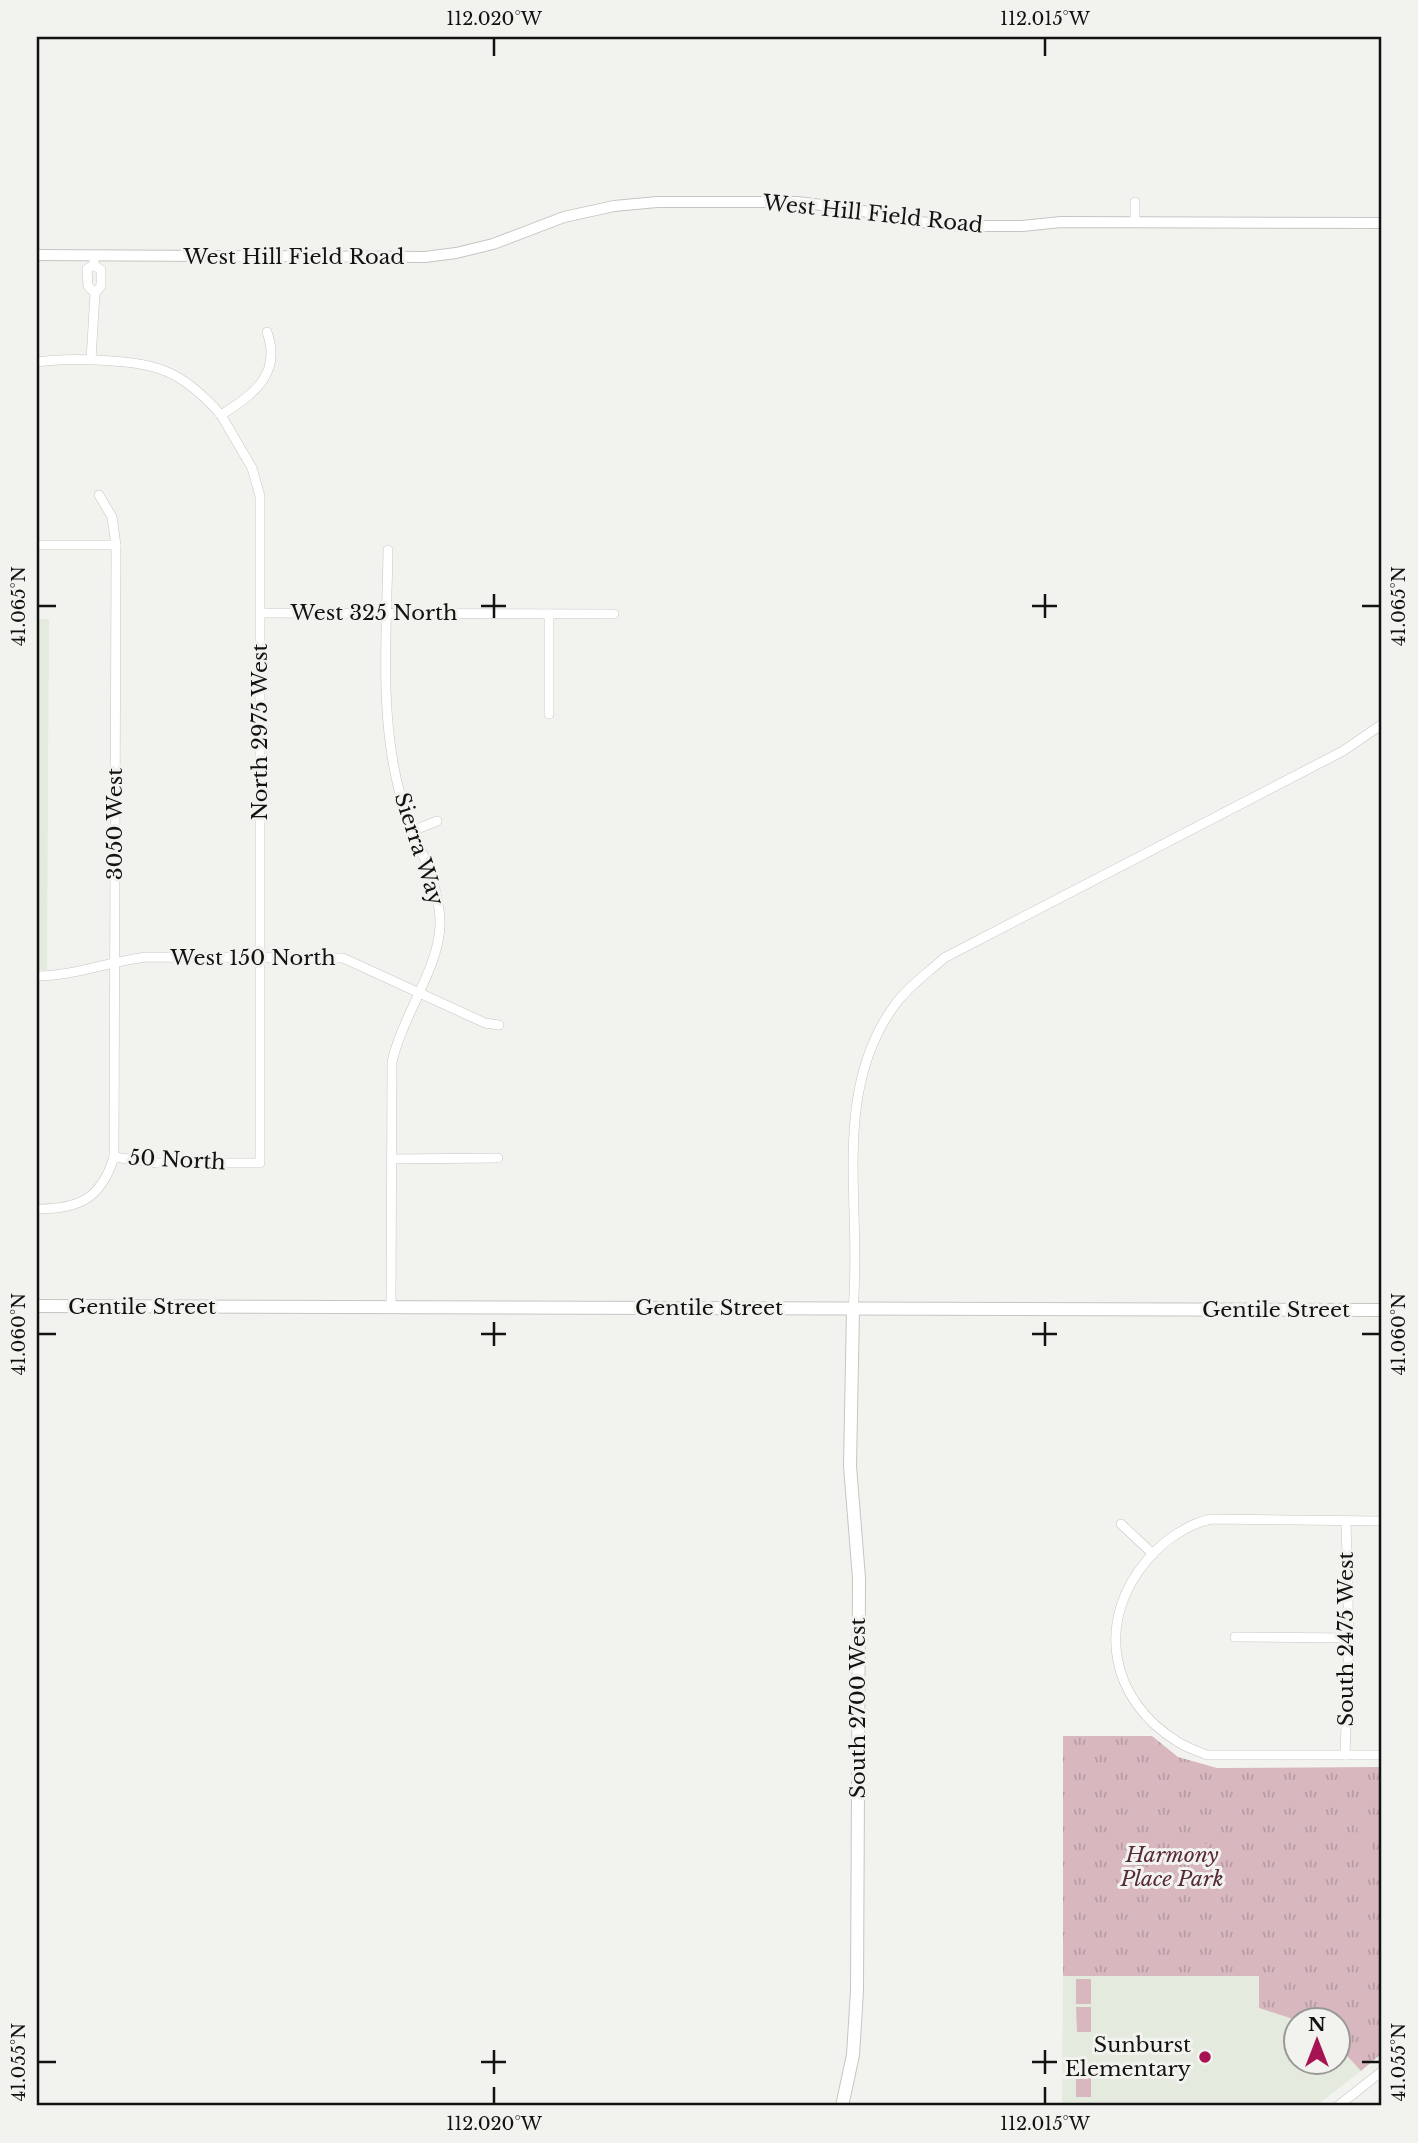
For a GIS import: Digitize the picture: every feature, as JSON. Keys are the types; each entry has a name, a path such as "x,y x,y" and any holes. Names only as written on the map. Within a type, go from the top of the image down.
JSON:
{"main road":[{"name":"Gentile Street","path":"37,1307 1381,1310"},
{"name":"South 2700 West","path":"842,2106 853,2054 857,2007 859,1578 850,1466 853,1309"}],"street":[{"name":"West Hill Field Road","path":"37,255 94,261 425,257 456,254 493,244 564,216 614,206 657,202 797,202 919,222 963,226 1022,226 1061,222 1381,223"},
{"path":"1135,202 1135,222"},
{"path":"91,360 95,293 100,286 101,270 94,261"},
{"path":"221,415 251,394 265,378 271,362 272,347 267,332"},
{"name":"North 2975 West","path":"37,362 91,360 153,365 174,374 190,384 221,415 253,468 260,496 260,1163"},
{"name":"3050 West","path":"99,495 112,517 116,545 114,1157"},
{"path":"37,545 116,545"},
{"name":"Sierra Way","path":"388,550 388,721 399,790 435,888 440,921 433,961 400,1031 392,1062 391,1308"},
{"name":"West 325 North","path":"261,613 614,614"},
{"path":"549,614 550,714"},
{"path":"853,1309 852,1194 858,1088 868,1051 898,1001 944,958 1343,751 1381,725"},
{"path":"412,831 436,821"},
{"name":"West 150 North","path":"37,976 52,976 147,957 343,958 485,1023 499,1026"},
{"name":"50 North","path":"37,1209 74,1206 93,1195 109,1175 114,1157 156,1163 260,1163"},
{"path":"391,1159 498,1158"},
{"path":"1381,1521 1203,1521 1180,1533 1139,1569 1122,1599 1115,1646 1119,1672 1129,1695 1170,1737 1207,1755 1381,1755"},
{"name":"South 2475 West","path":"1345,1755 1349,1638 1346,1522"},
{"path":"1121,1524 1153,1554"},
{"path":"1235,1637 1349,1638"},
{"path":"1338,2106 1381,2073"}],"shaded area":[{"path":"37,619 49,619 47,970 37,970"},
{"path":"1063,1976 1259,1976 1259,2008 1282,2015 1282,2076 1352,2076 1352,2061 1361,2071 1316,2106 1062,2106"}],"green space":[{"name":"Harmony Place Park","path":"1063,1736 1152,1736 1178,1757 1217,1768 1381,1767 1381,2054 1361,2071 1352,2061 1352,2007 1282,2007 1282,2015 1259,2008 1259,1976 1063,1976"},
{"path":"1358,1818 1372,1818 1372,1850 1357,1850"},
{"path":"1189,1844 1207,1844 1208,1874 1189,1874"},
{"path":"1076,1979 1091,1979 1091,2004 1076,2004"},
{"path":"1076,2007 1091,2007 1091,2032 1077,2032"},
{"path":"1076,2072 1091,2072 1091,2097 1076,2097"}],"place":[{"name":"Sunburst Elementary","path":"1205,2057"}]}
